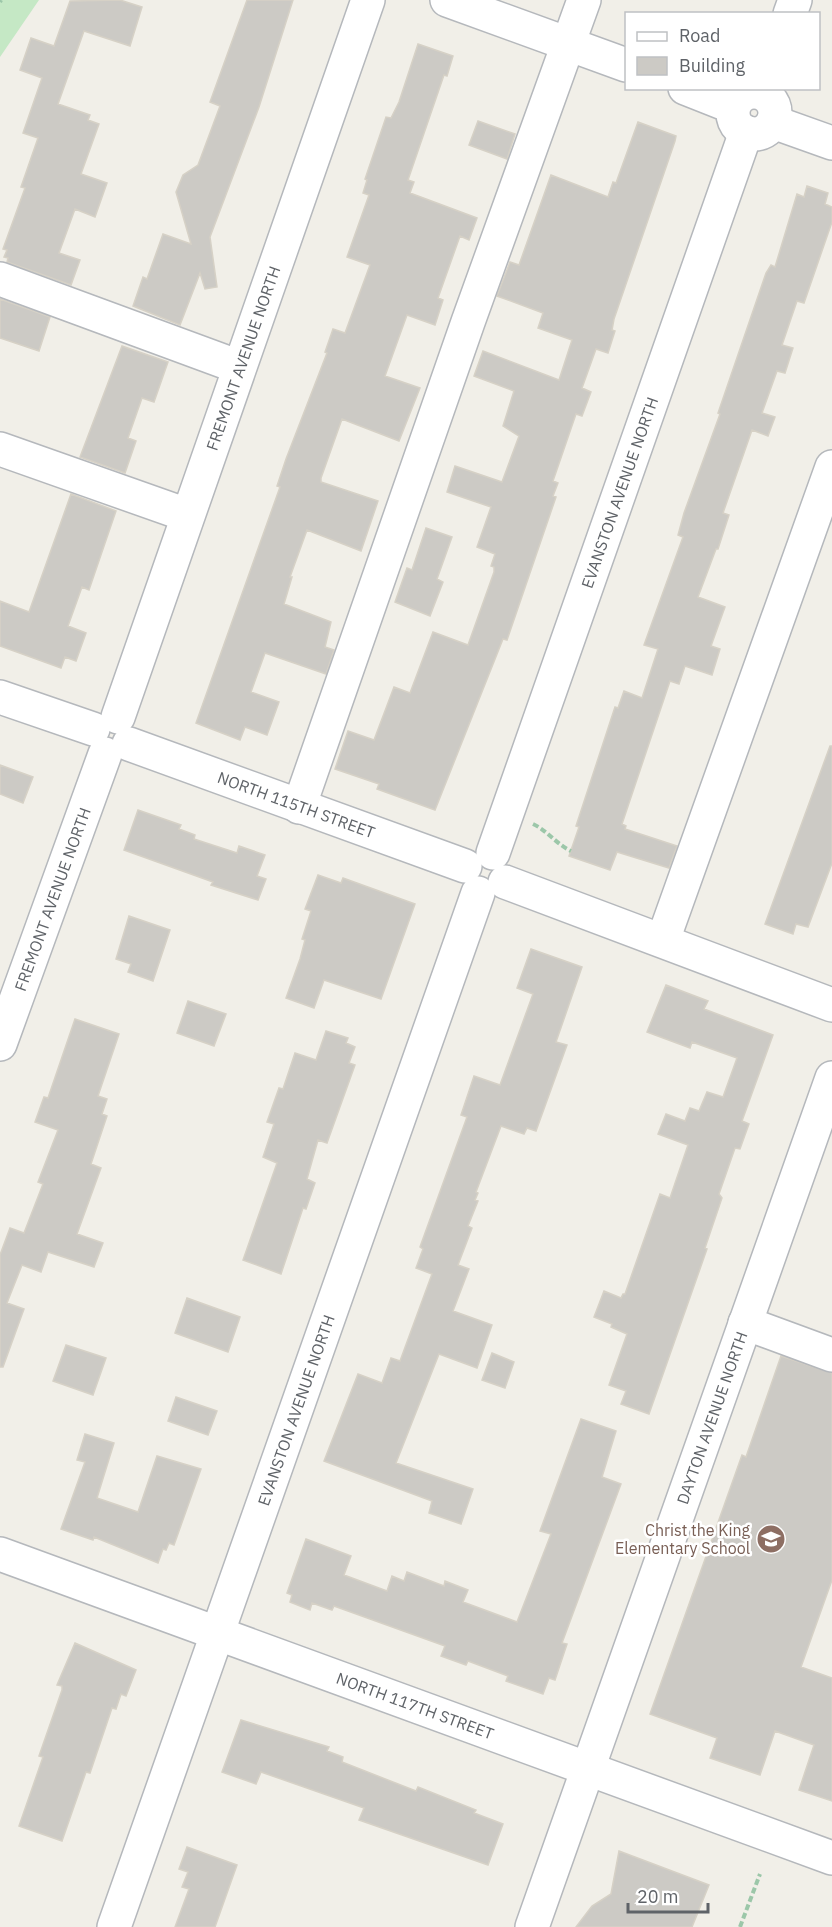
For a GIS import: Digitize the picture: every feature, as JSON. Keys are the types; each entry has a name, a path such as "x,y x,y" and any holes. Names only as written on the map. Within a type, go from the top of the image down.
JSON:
{"street":[{"name":"FREMONT AVENUE NORTH","path":"0,1044 111,736 368,0"},
{"path":"447,0 625,64"},
{"path":"299,807 464,333 584,0"},
{"path":"692,90 756,109 832,143"},
{"name":"EVANSTON AVENUE NORTH","path":"114,1927 220,1633 485,874 756,109"},
{"path":"0,279 239,367"},
{"path":"0,449 187,516"},
{"path":"663,940 832,467"},
{"name":"NORTH 115TH STREET","path":"0,697 485,874 832,1005"},
{"name":"DAYTON AVENUE NORTH","path":"532,1927 832,1078"},
{"path":"745,1323 832,1355"},
{"name":"NORTH 117TH STREET","path":"0,1554 832,1858"}],"path":[{"path":"507,815 537,826 561,847 571,851"},
{"path":"740,1927 760,1874"}],"green space":[{"path":"0,0 39,0 0,57"}],"building":[{"path":"120,0 142,7 130,46 84,31 58,104 90,115 88,120 99,124 81,174 107,183 95,217 75,209 59,253 80,260 71,285 7,262 8,258 4,257 7,250 3,249 25,188 21,187 38,138 23,133 42,78 20,70 31,38 54,46 70,1"},
{"path":"247,0 293,0 259,107 210,237 217,287 205,289 200,273 180,325 133,306 143,277 147,279 163,234 191,244 176,192 183,175 198,165 220,106 210,102"},
{"path":"418,44 453,56 447,76 444,75 408,180 414,182 410,193 477,218 469,240 460,236 438,298 443,300 435,325 407,315 385,376 420,388 399,441 342,419 321,478 321,482 378,501 361,551 307,530 290,577 292,577 284,604 331,622 325,647 334,650 326,674 265,653 251,692 279,702 267,735 245,727 240,740 196,723 280,487 277,486 286,459 327,353 325,352 333,329 345,333 370,265 347,257 369,195 363,193 367,180 365,179 386,117 391,118 399,102"},
{"path":"478,121 515,134 507,159 469,145"},
{"path":"638,122 676,136 675,141 614,319 612,330 615,331 608,353 596,349 582,388 591,392 582,416 576,414 553,481 558,483 553,496 556,497 507,640 503,639 435,810 377,789 379,784 335,769 348,731 374,740 394,687 410,693 433,632 468,645 494,572 494,567 491,566 495,554 477,547 491,507 447,492 455,466 502,482 519,436 503,426 514,391 474,376 483,351 559,380 572,340 538,328 543,313 497,296 510,262 519,265 551,175 608,197 613,182 616,183"},
{"path":"807,186 828,193 825,204 832,207 832,222 804,303 797,301 782,345 793,348 785,373 777,371 762,413 775,417 768,436 752,430 723,513 729,515 698,597 725,607 711,646 720,649 712,675 685,666 679,684 670,681 622,824 626,826 625,829 677,846 669,868 617,852 610,870 569,856 579,827 576,826 615,707 618,708 624,691 642,698 658,649 644,645 683,537 678,535 684,513 720,414 718,413 766,273 771,265 775,267 797,194 804,197"},
{"path":"0,299 50,317 39,351 0,338"},
{"path":"122,346 168,362 154,402 142,398 128,438 136,441 125,473 80,457"},
{"path":"71,494 116,511 89,590 82,587 68,626 86,633 76,661 65,657 61,668 0,646 0,601 29,612"},
{"path":"426,528 452,537 437,579 443,582 430,616 395,602 407,568 412,570"},
{"path":"830,746 832,746 832,863 808,927 796,924 793,934 765,924"},
{"path":"0,765 33,777 23,803 0,794"},
{"path":"138,810 181,825 179,829 195,835 194,839 237,853 239,846 265,855 257,876 266,879 258,900 211,885 213,882 124,850"},
{"path":"318,875 341,883 343,878 415,904 381,999 324,980 314,1008 286,998 305,940 302,939 311,911 305,909"},
{"path":"129,916 170,930 153,981 128,972 131,964 116,959"},
{"path":"531,949 582,967 556,1042 567,1045 536,1131 527,1128 524,1134 501,1126 476,1192 478,1193 475,1200 478,1201 468,1226 472,1228 458,1265 469,1269 453,1311 492,1325 477,1368 439,1354 396,1463 473,1489 461,1524 429,1513 432,1501 324,1461 358,1374 382,1383 391,1358 400,1361 432,1274 416,1268 423,1249 420,1247 467,1117 461,1115 474,1076 500,1085 533,994 517,988"},
{"path":"666,985 708,1001 704,1009 773,1035 742,1121 749,1124 740,1149 735,1148 719,1194 722,1198 705,1248 707,1249 649,1414 621,1404 626,1391 609,1385 627,1334 611,1327 612,1324 594,1317 604,1291 621,1298 625,1294 660,1194 670,1198 688,1145 658,1134 666,1114 685,1121 690,1108 699,1111 707,1092 723,1097 737,1058 692,1042 690,1048 647,1032"},
{"path":"188,1001 226,1014 214,1046 177,1033"},
{"path":"75,1019 119,1034 98,1096 107,1099 102,1114 107,1116 91,1164 101,1168 77,1234 103,1243 94,1267 48,1252 41,1272 22,1265 7,1303 24,1309 3,1367 0,1367 0,1255 10,1228 24,1233 43,1184 38,1182 58,1130 35,1122 44,1097 48,1098"},
{"path":"326,1031 348,1038 346,1043 355,1047 349,1063 355,1065 327,1143 318,1140 307,1179 315,1183 306,1209 303,1208 281,1274 243,1260 277,1163 263,1157 274,1124 267,1122 279,1088 283,1089 295,1053 316,1060"},
{"path":"187,1298 240,1317 228,1352 175,1333"},
{"path":"66,1345 106,1358 93,1395 53,1381"},
{"path":"492,1353 514,1362 505,1388 482,1380"},
{"path":"781,1356 832,1373 832,1580 801,1667 832,1678 832,1801 799,1790 814,1745 775,1731 760,1775 710,1758 717,1738 650,1714 742,1455 746,1457"},
{"path":"176,1397 217,1411 208,1435 168,1421"},
{"path":"581,1419 616,1431 602,1477 621,1484 562,1643 567,1644 555,1680 549,1678 543,1694 506,1681 508,1676 468,1661 466,1665 441,1656 445,1646 334,1606 332,1610 312,1603 310,1610 290,1602 292,1595 287,1593 306,1539 351,1556 344,1575 387,1591 392,1576 404,1581 407,1572 444,1586 445,1581 468,1590 463,1602 517,1622 551,1534 540,1531"},
{"path":"85,1434 114,1443 97,1498 138,1512 157,1456 201,1469 174,1545 169,1543 166,1550 163,1549 158,1563 94,1537 93,1540 61,1529 85,1462 77,1460"},
{"path":"75,1643 136,1670 126,1696 121,1694 116,1709 112,1708 90,1773 86,1772 62,1841 19,1826 43,1757 39,1756 62,1690 62,1686 57,1685"},
{"path":"241,1720 329,1747 327,1751 343,1757 342,1762 416,1791 418,1787 476,1810 474,1813 503,1824 488,1865 359,1820 364,1808 261,1772 256,1784 222,1772"},
{"path":"187,1847 237,1865 215,1927 175,1927 189,1889 182,1887 188,1872 179,1869"},
{"path":"619,1851 709,1885 692,1927 576,1927 592,1906 611,1894"}],"place":[{"name":"Christ the King Elementary School","path":"771,1539"}]}
